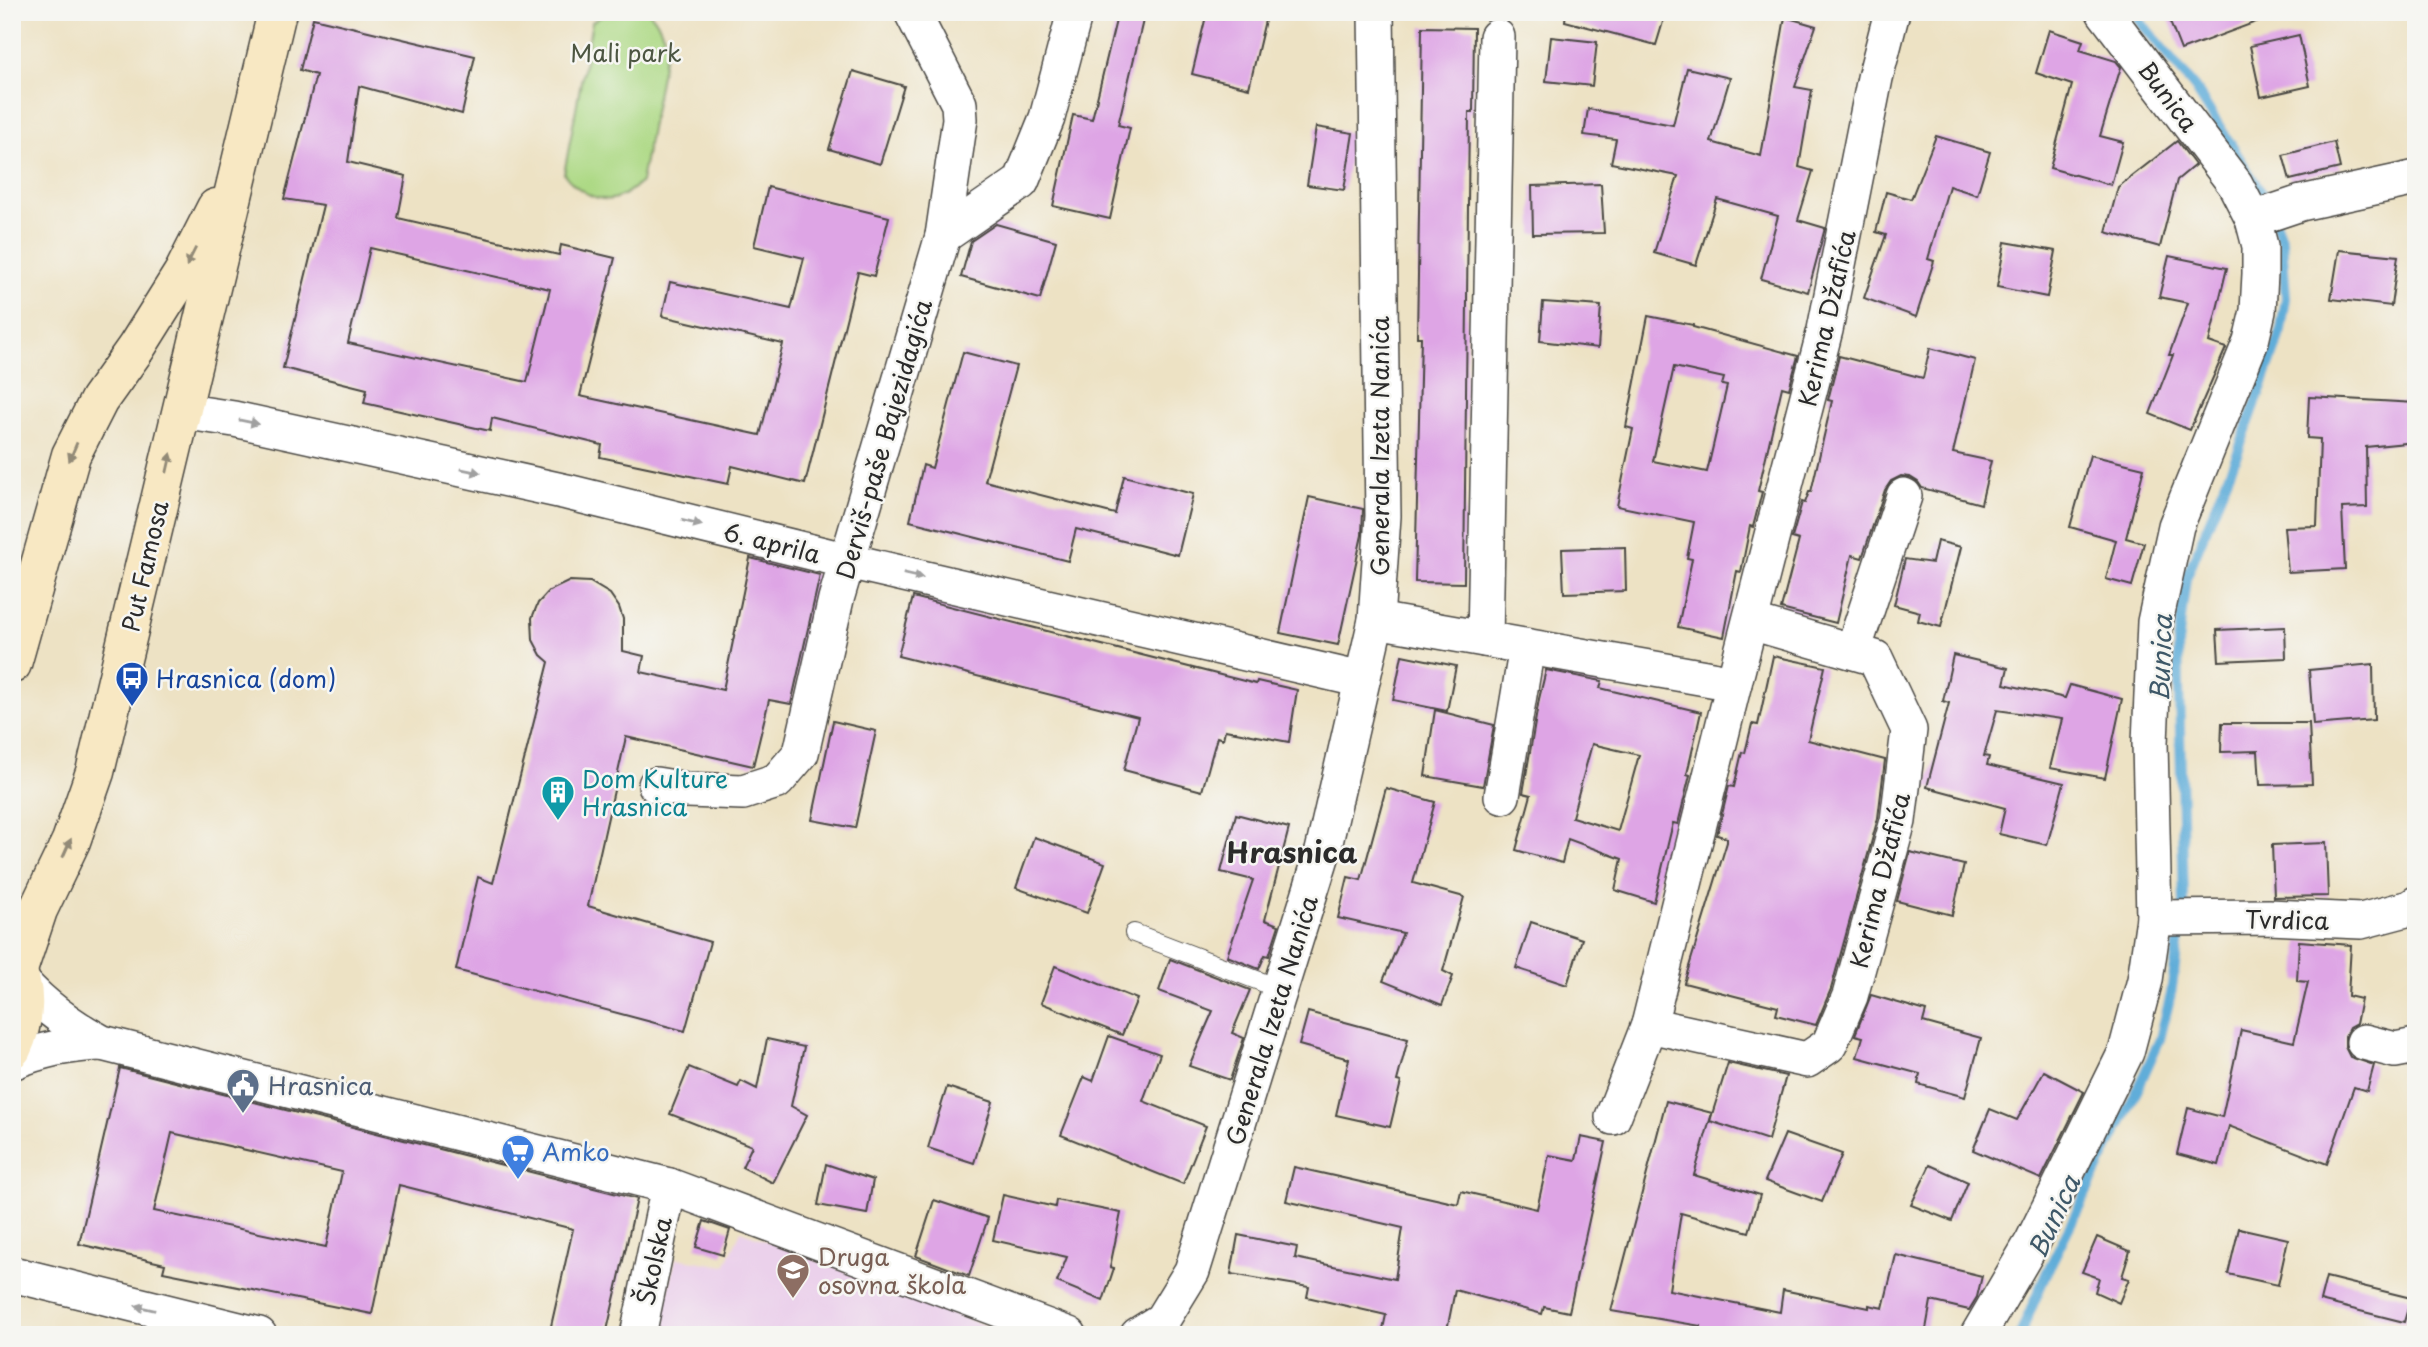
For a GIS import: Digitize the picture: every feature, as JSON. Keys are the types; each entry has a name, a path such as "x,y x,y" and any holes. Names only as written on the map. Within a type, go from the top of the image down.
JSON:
{"main road":[{"name":"Put Famosa","path":"12,1049 21,1026 24,1004 17,970 38,910 71,841 95,772 277,12"},
{"name":"Put Famosa","path":"12,664 71,456 99,400 136,348 183,273 244,153"}],"street":[{"name":"Derviš-paše Bajezidagića","path":"656,785 687,790 743,792 777,781 801,753 836,599 943,236 960,119 959,104 912,12"},
{"path":"943,236 1021,181 1047,118 1074,12"},
{"name":"Generala Izeta Nanića","path":"1138,1335 1162,1320 1192,1271 1323,851 1376,620 1383,516 1376,12"},
{"name":"Kerima Džafića","path":"1613,1117 1649,1025 1825,330 1875,78 1892,12"},
{"name":"Bunica","path":"1978,1335 2034,1241 2126,1052 2145,980 2174,919 2150,743 2155,622 2176,526 2251,341 2258,311 2260,246 2267,215 2235,184 2104,12"},
{"path":"1485,639 1497,37"},
{"path":"2267,215 2301,203 2416,178"},
{"name":"6. aprila","path":"181,411 247,422 566,492 848,561 1362,680"},
{"path":"1853,651 1904,496"},
{"path":"1376,620 1734,684"},
{"name":"Kerima Džafića","path":"1649,1025 1807,1060 1829,1045 1850,996 1898,821 1909,730 1875,657 1751,622"},
{"path":"1503,796 1527,647"},
{"name":"Tvrdica","path":"2174,919 2269,917 2361,921 2416,904"},
{"path":"17,970 58,1017 102,1043 668,1186 1069,1335"},
{"path":"2364,1042 2395,1049 2416,1046"},
{"path":"12,1062 33,1052 67,1045 102,1043"},
{"name":"Školska","path":"638,1335 668,1186"},
{"path":"12,1274 259,1335"}],"lane":[{"path":"1134,933 1280,989"}],"shaded area":[{"name":"Druga osovna škola","path":"741,1231 1009,1335 658,1335 676,1258 725,1266"}],"green space":[{"name":"Mali park","path":"609,12 649,12 657,21 667,43 641,182 620,197 605,199 585,192 564,174 592,22"}],"building":[{"path":"1118,12 1145,12 1118,125 1130,128 1110,219 1053,206 1073,115 1092,119"},
{"path":"1207,12 1267,12 1249,88 1192,74"},
{"path":"1566,12 1666,12 1656,45 1565,21"},
{"path":"2166,12 2274,12 2275,15 2181,50"},
{"path":"1785,17 1816,26 1795,87 1812,90 1799,167 1813,171 1798,220 1825,228 1808,292 1761,279 1778,216 1717,199 1696,265 1654,253 1678,176 1611,163 1616,139 1584,135 1588,109 1673,125 1687,68 1730,78 1711,142 1761,156"},
{"path":"313,18 475,56 462,114 359,86 348,162 406,176 398,218 559,255 561,245 615,258 580,396 760,435 783,344 662,316 670,282 791,309 804,258 754,246 768,187 889,217 874,276 858,272 805,484 732,466 728,484 600,457 602,445 492,418 490,431 364,403 367,389 283,368 323,205 284,199 316,75 300,70","holes":["370,248 550,289 527,382 348,343"]},
{"path":"1422,27 1474,28 1473,112 1469,112 1464,583 1415,582 1421,337 1417,337"},
{"path":"2049,30 2083,41 2080,50 2116,61 2121,67 2100,136 2123,142 2111,185 2050,168 2072,85 2036,73"},
{"path":"2299,35 2310,86 2261,97 2250,46"},
{"path":"1551,37 1597,42 1592,86 1546,81"},
{"path":"853,71 904,86 880,164 829,149"},
{"path":"1316,127 1353,133 1344,190 1307,185"},
{"path":"1936,136 1990,152 1977,195 1949,186 1928,259 1934,261 1916,317 1864,298 1886,235 1876,232 1886,192 1911,199"},
{"path":"2177,141 2195,165 2177,180 2160,247 2106,232 2118,187"},
{"path":"2334,142 2340,168 2290,180 2283,155"},
{"path":"1601,184 1604,233 1533,234 1532,186"},
{"path":"996,224 1056,241 1040,299 961,277 971,241"},
{"path":"2005,242 2056,251 2047,297 1997,287"},
{"path":"2339,250 2398,256 2391,306 2331,299"},
{"path":"2169,256 2227,268 2209,342 2226,348 2190,430 2150,414 2173,355 2169,355 2188,303 2159,297"},
{"path":"1543,302 1601,306 1598,348 1540,341"},
{"path":"1648,316 1693,325 1798,356 1789,389 1782,387 1758,491 1762,492 1753,527 1750,526 1741,572 1737,571 1724,637 1678,627 1692,559 1687,558 1694,522 1617,506 1633,429 1626,427","holes":["1674,367 1724,378 1722,385 1727,386 1707,472 1653,461"]},
{"path":"1930,348 1975,360 1953,453 1991,461 1981,504 1922,488 1910,477 1901,476 1891,481 1885,490 1862,558 1852,555 1836,623 1781,609 1799,540 1792,538 1802,502 1805,503 1811,492 1832,401 1828,400 1839,356 1923,378"},
{"path":"963,352 1016,366 985,481 1115,514 1124,476 1193,494 1178,555 1076,529 1068,561 910,521 923,465 932,468"},
{"path":"2309,397 2416,403 2416,442 2366,447 2367,507 2342,508 2345,569 2288,572 2284,527 2317,526 2320,439 2307,438"},
{"path":"2090,455 2144,468 2126,538 2144,543 2132,586 2106,579 2116,540 2070,527"},
{"path":"1309,497 1363,509 1362,535 1338,645 1280,633"},
{"path":"1937,541 1961,547 1941,627 1918,621 1920,612 1894,605 1905,559 1932,563"},
{"path":"1625,547 1626,591 1564,593 1562,549"},
{"name":"Dom Kulture Hrasnica","path":"750,558 820,575 791,704 769,700 753,766 626,737 588,906 710,942 685,1031 456,970 478,877 493,883 549,662 541,655 533,640 532,618 538,603 549,591 570,581 590,582 610,594 619,607 623,619 623,651 644,656 641,672 723,690"},
{"path":"913,597 1256,684 1257,681 1297,690 1289,742 1225,730 1223,739 1217,737 1202,791 1124,770 1138,717 898,656"},
{"path":"2285,627 2286,658 2219,661 2217,630"},
{"path":"1402,655 1456,666 1447,711 1393,700"},
{"path":"1953,655 2008,668 2004,684 2065,698 2070,685 2122,699 2105,778 2050,768 2062,719 1997,710 1984,756 1989,757 1987,765 2064,783 2047,845 1999,834 2005,808 1927,787 1949,703 1943,701"},
{"path":"1773,656 1825,667 1808,740 1885,760 1878,818 1831,989 1816,1025 1776,1015 1778,1007 1684,983 1727,842 1727,838 1717,835 1729,786 1734,787 1752,724 1758,725"},
{"path":"2373,664 2374,720 2313,725 2309,670"},
{"path":"1546,670 1602,681 1600,688 1701,712 1678,824 1673,823 1654,902 1615,890 1622,859 1568,839 1562,863 1516,850 1531,795 1523,793","holes":["1592,744 1639,755 1618,831 1572,817"]},
{"path":"1435,710 1494,725 1483,786 1425,776"},
{"path":"833,721 876,731 855,828 812,820"},
{"path":"2222,723 2309,723 2312,784 2260,785 2258,751 2221,752"},
{"path":"1386,788 1435,802 1413,883 1464,897 1443,971 1453,976 1442,1005 1383,981 1403,933 1338,918 1348,877 1361,880"},
{"path":"1236,814 1289,828 1265,920 1279,925 1269,956 1265,955 1259,969 1227,956 1253,880 1221,872"},
{"path":"1034,837 1105,863 1087,913 1016,888"},
{"path":"2326,843 2328,896 2274,897 2272,845"},
{"path":"1910,852 1964,865 1952,915 1897,901"},
{"path":"1531,922 1582,939 1567,985 1516,968"},
{"path":"2299,941 2351,945 2348,996 2361,999 2356,1024 2349,1028 2345,1036 2345,1047 2350,1057 2374,1065 2367,1091 2354,1087 2327,1164 2229,1126 2219,1165 2177,1154 2188,1108 2222,1117 2241,1030 2294,1042 2308,982 2297,981"},
{"path":"1170,959 1250,990 1232,1033 1244,1038 1230,1080 1189,1066 1213,1011 1159,991"},
{"path":"1055,966 1137,999 1122,1035 1041,1003"},
{"path":"1871,995 1926,1011 1923,1022 1981,1038 1965,1097 1918,1084 1920,1074 1857,1057 1863,1037 1855,1035"},
{"path":"1308,1012 1408,1039 1397,1081 1401,1082 1390,1127 1336,1115 1349,1059 1299,1045"},
{"path":"1109,1036 1160,1054 1143,1101 1206,1126 1183,1184 1061,1135 1084,1077 1093,1081"},
{"path":"767,1039 804,1047 791,1106 807,1115 773,1183 742,1167 752,1146 670,1114 689,1067 738,1087 741,1081 757,1089"},
{"path":"1728,1063 1786,1076 1768,1140 1710,1121"},
{"path":"120,1068 637,1199 606,1335 549,1335 573,1229 399,1185 372,1314 163,1272 165,1264 79,1244","holes":["172,1133 342,1172 326,1247 154,1211"]},
{"path":"2044,1071 2084,1092 2041,1179 1973,1150 1990,1109 2017,1120"},
{"path":"947,1087 993,1102 974,1163 928,1148"},
{"path":"1666,1101 1712,1113 1694,1175 1760,1195 1749,1232 1681,1213 1669,1290 1780,1312 1783,1290 1869,1308 1869,1305 1883,1308 1896,1255 1982,1276 1977,1297 1969,1310 1931,1301 1925,1335 1699,1335 1701,1326 1611,1311"},
{"path":"1785,1134 1842,1154 1822,1202 1765,1181"},
{"path":"1581,1137 1606,1142 1569,1312 1544,1307 1542,1314 1455,1290 1446,1335 1411,1335 1383,1329 1386,1315 1307,1297 1309,1287 1231,1274 1238,1235 1297,1247 1295,1258 1395,1279 1403,1228 1286,1201 1294,1167 1458,1204 1461,1191 1537,1209 1549,1155 1576,1160"},
{"path":"826,1164 873,1180 867,1214 818,1205"},
{"path":"1930,1165 1968,1182 1952,1221 1911,1205"},
{"path":"1003,1195 1055,1207 1056,1200 1121,1213 1110,1267 1114,1268 1103,1301 1057,1282 1067,1257 993,1240"},
{"path":"934,1200 988,1218 969,1276 916,1256"},
{"path":"704,1221 730,1230 723,1255 696,1247"},
{"path":"2239,1228 2288,1239 2278,1285 2228,1274"},
{"path":"2097,1237 2130,1251 2122,1277 2129,1279 2119,1303 2095,1292 2099,1278 2082,1272"},
{"path":"2326,1277 2411,1298 2404,1322 2320,1301"}],"waterway":[{"name":"Bunica","path":"2020,1335 2046,1274 2160,1039 2171,994 2184,903 2178,644 2186,578 2238,452 2280,336 2286,298 2282,240 2268,203 2195,88 2135,12"}],"place":[{"name":"Hrasnica (dom)","path":"132,708"},
{"name":"Dom Kulture Hrasnica","path":"558,822"},
{"name":"Hrasnica","path":"243,1115"},
{"name":"Amko","path":"518,1181"},
{"name":"Druga osovna škola","path":"793,1300"}],"district":[{"name":"Hrasnica","path":"1292,851"}]}
